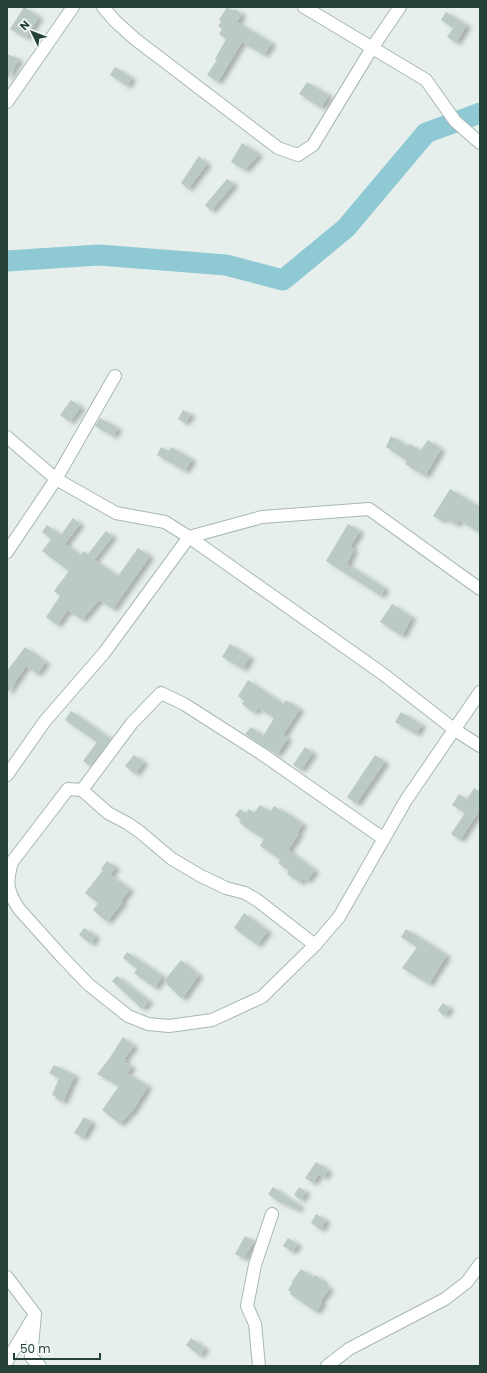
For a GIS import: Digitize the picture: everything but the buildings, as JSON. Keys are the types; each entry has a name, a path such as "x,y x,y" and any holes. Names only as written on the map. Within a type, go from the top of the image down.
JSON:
{"street":[{"path":"103,7 115,21 135,39 278,148 298,155 313,145 372,48 400,7"},
{"path":"304,7 426,80 455,121 480,143"},
{"path":"7,102 70,8"},
{"path":"7,552 56,479 115,376"},
{"path":"7,437 56,479 116,513 165,522 189,537 383,674 455,730 480,746"},
{"path":"7,775 45,721 104,653 189,537 262,517 369,509 480,589"},
{"path":"315,945 257,900 245,893 226,888 201,876 172,859 140,832 108,813 82,790 68,789 12,862 7,884 19,910 88,984 128,1016 148,1024 169,1026 212,1020 262,997 315,945 339,917 406,800 480,692"},
{"path":"82,790 132,723 161,693 184,704 262,754 384,838"},
{"path":"259,1366 255,1324 248,1306 255,1265 272,1214"},
{"path":"327,1366 348,1349 445,1299 467,1282 480,1264"},
{"path":"7,1276 35,1314 34,1342 31,1357 40,1366"},
{"path":"7,1361 35,1314"}],"waterway":[{"path":"7,261 99,255 226,265 283,280 346,228 426,133 480,113"}]}
